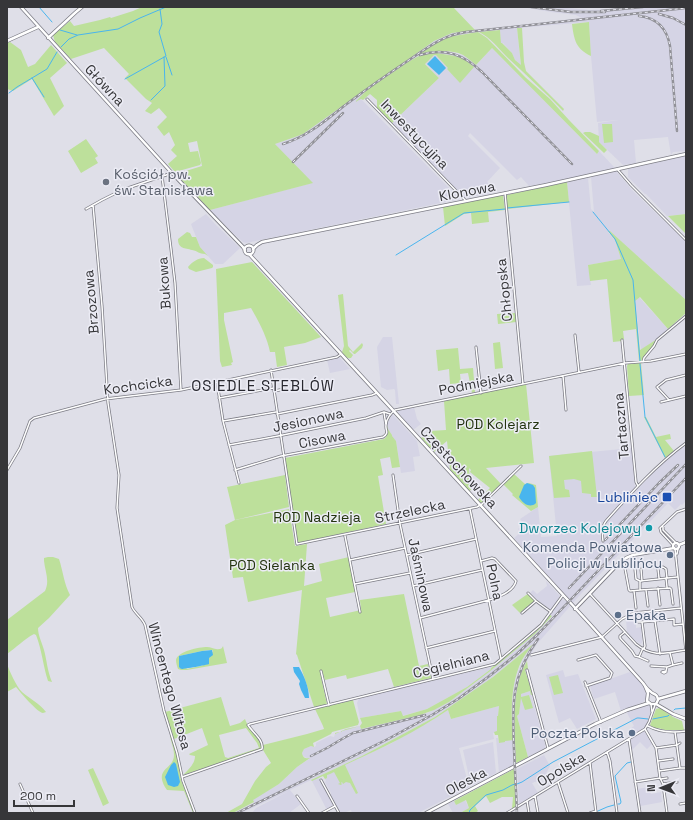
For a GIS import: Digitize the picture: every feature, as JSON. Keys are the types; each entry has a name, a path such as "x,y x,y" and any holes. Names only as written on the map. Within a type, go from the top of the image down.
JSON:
{"main road":[{"name":"Główna","path":"21,7 237,241"},
{"path":"48,38 82,7"},
{"path":"7,41 38,27"},
{"name":"Klonowa","path":"253,249 256,245 262,242 505,193 686,154"},
{"path":"237,241 249,246 253,249 250,253 246,252 237,241"},
{"path":"244,250 245,247 262,242"},
{"name":"Częstochowska","path":"250,253 257,263 652,693"},
{"path":"575,609 627,557 676,547 686,542"},
{"name":"Częstochowska","path":"645,686 648,695"},
{"path":"635,707 652,704 658,700 686,691"},
{"path":"635,707 645,702 648,695 652,693 656,694 658,700 670,712"},
{"path":"647,699 652,704 686,719"},
{"name":"Oleska","path":"426,813 601,722 635,707"}],"street":[{"name":"Inwestycyjna","path":"367,100 466,201"},
{"path":"622,168 626,179"},
{"path":"617,169 686,240"},
{"path":"86,209 119,192 172,172"},
{"name":"Bukowa","path":"162,176 172,249 181,390"},
{"name":"Chłopska","path":"505,193 523,384"},
{"name":"Brzozowa","path":"93,205 108,399"},
{"path":"643,362 644,358 657,340 686,316"},
{"path":"575,335 579,372"},
{"name":"Tartaczna","path":"622,340 636,483 638,486"},
{"path":"476,347 481,392"},
{"name":"Kochcicka","path":"7,470 20,448 32,418 108,399 181,390 337,357 342,354"},
{"name":"Podmiejska","path":"393,411 625,363 643,362 686,354"},
{"path":"271,370 283,456"},
{"path":"563,376 566,410"},
{"path":"669,400 657,387 666,380 686,376"},
{"path":"217,382 223,422 239,483"},
{"path":"219,398 285,389"},
{"path":"223,422 372,395 377,392"},
{"path":"661,402 686,396"},
{"name":"Wincentego Witosa","path":"108,399 119,475 117,508 132,607 143,620 145,625 163,706 177,753 182,777 195,813"},
{"name":"Cisowa","path":"235,470 283,456 384,438 387,434 386,425 390,414 393,411"},
{"path":"386,425 384,412 390,414"},
{"name":"Jesionowa","path":"229,445 366,418 384,412"},
{"path":"603,541 605,522 638,486 665,460 686,443"},
{"name":"Strzelecka","path":"283,456 296,544 298,545 480,505"},
{"path":"480,505 521,466"},
{"name":"Jaśminowa","path":"393,475 406,555 432,679"},
{"name":"Polna","path":"470,508 501,660"},
{"path":"590,594 636,644 643,649 660,654 686,651 676,547 660,530 660,528 678,511 686,509"},
{"path":"345,535 360,612"},
{"path":"406,555 476,539"},
{"path":"350,560 405,548"},
{"path":"420,618 499,597 514,586 516,582 495,558 481,561"},
{"path":"622,561 624,563 629,591 670,588 673,604"},
{"path":"659,579 658,569 664,567 666,569 667,588"},
{"path":"635,569 636,579 640,581 678,577"},
{"path":"641,569 642,581"},
{"path":"413,586 482,570"},
{"path":"355,584 410,572"},
{"path":"640,581 640,590"},
{"path":"658,588 660,605"},
{"path":"646,590 648,606"},
{"path":"634,591 636,608"},
{"path":"528,593 551,612"},
{"name":"Cegielniana","path":"182,777 262,749 260,741 248,725 249,724 495,664 540,626 563,595"},
{"path":"522,612 536,601"},
{"path":"531,655 602,637 626,616 634,613 681,608"},
{"path":"638,622 674,619 674,625 683,624"},
{"path":"655,621 660,654"},
{"path":"639,657 645,646 642,622"},
{"path":"426,648 495,631"},
{"path":"625,632 620,636 620,638 635,656 648,661"},
{"path":"670,653 673,665"},
{"path":"578,660 596,655 612,673 610,678 586,686"},
{"path":"651,666 667,667 682,663"},
{"path":"666,671 667,667"},
{"path":"527,670 548,749"},
{"path":"321,671 329,705"},
{"path":"585,682 601,722"},
{"path":"652,704 652,714 648,726 660,731 686,731"},
{"name":"Opolska","path":"507,813 648,726"},
{"path":"645,729 656,748 667,813"},
{"path":"675,732 680,768"},
{"path":"629,739 640,813"},
{"path":"656,748 677,745 680,743"},
{"path":"607,752 610,761 617,813"},
{"path":"658,761 673,758"},
{"path":"590,763 596,812 590,813"},
{"path":"659,771 686,768"},
{"path":"635,782 667,778"},
{"path":"321,780 339,813"},
{"path":"558,782 568,813"},
{"path":"663,784 677,782"},
{"path":"20,784 33,813"},
{"path":"297,796 309,813"},
{"path":"535,796 538,813"},
{"path":"527,801 529,813"},
{"path":"680,804 686,803"},
{"path":"322,813 335,806"}],"shaded area":[{"path":"522,7 556,7 590,10 631,7 686,7 686,151 673,152 671,155 668,137 634,140 636,163 623,165 599,142 598,123 618,120 597,122 589,22 517,28 521,66 515,60 512,53 503,43 501,43 500,30 479,32 477,30 582,18 576,15"},
{"path":"475,30 478,32 448,37 421,53 445,51 455,53 465,56 476,65 492,48 597,154 599,151 615,168 529,186 521,177 517,180 470,133 468,136 500,168 487,182 491,186 492,193 465,198 392,123 439,78 425,63 434,55 436,55 449,68 447,69 460,82 455,56 437,53 429,54 408,62 357,101 361,99 460,199 246,243 234,234 210,210 312,183 275,144 295,137 434,41 452,33"},
{"path":"686,156 686,214 667,216 628,177 628,169"},
{"path":"616,171 632,190 686,242 686,300 610,231 608,232 615,240 621,259 588,265 591,285 577,286 567,182 588,178 591,209 594,212 591,177"},
{"path":"206,214 240,248 223,264 215,264 200,247 191,224"},
{"path":"639,297 668,329 641,350 635,301"},
{"path":"383,337 392,337 399,404 396,404 394,389 387,390 381,387 377,347"},
{"path":"340,358 350,369 330,373 327,360"},
{"path":"414,407 417,419 421,424 413,430 397,411"},
{"path":"392,414 417,441 420,456 413,457 415,471 401,473 396,441 391,436 392,435 387,425"},
{"path":"686,445 686,501 675,510 668,503 579,596 537,644 524,666 518,683 514,724 518,813 516,813 514,766 499,773 496,738 498,738 499,743 505,741 512,724 514,686 523,659 532,645 493,677 435,717 362,756 290,790 301,804 289,813 252,813 256,808 289,791 241,813 233,813 254,803 252,800 279,784 297,767 309,759 303,756 302,753 304,749 311,746 314,747 316,746 316,743 330,736 334,737 335,734 346,729 360,726 361,729 415,717 449,702 489,672 535,634 552,617 550,615 561,599 566,601 568,598 514,538 521,532 518,529 524,524 520,519 538,507 541,537 557,536 549,456 632,448 635,488 601,524 600,533 601,542 603,543 606,536 604,534 615,522 612,525 608,525 606,523 607,521 666,460"},
{"path":"546,581 560,596 551,610 529,594 533,590 537,594 547,586"},
{"path":"637,615 636,628 641,627 642,643 640,644 627,632 626,620"},
{"path":"491,667 491,669 467,687 427,709 402,716 401,711 360,718 357,703 359,698"},
{"path":"563,670 565,677 578,674 596,719 577,729 570,718 559,723 546,675"},
{"path":"630,672 642,683 647,692 647,698 643,702 621,711 615,692 594,699 590,686"},
{"path":"530,691 542,735 544,736 545,748 528,757 517,716 519,714 521,694"},
{"path":"647,704 651,706 652,711 648,723 645,728 632,736 629,730 634,726 626,711"},
{"path":"499,706 497,732 493,733 494,739 459,748 469,787 418,813 352,813 351,810 340,813 323,775 390,744 448,710 451,719"},
{"path":"644,731 652,744 647,749 640,742 631,751 630,740"},
{"path":"493,742 496,773 471,786 463,750"},
{"path":"544,755 550,766 543,779 532,783 538,793 519,804 517,769"},
{"path":"319,777 334,806 327,810 312,781"},
{"path":"649,787 651,794 661,792 662,802 640,806 637,789"},
{"path":"465,800 469,808 460,813 453,813 448,804 454,801 456,805"}],"green space":[{"path":"142,7 453,7 475,30 452,33 434,41 303,134 275,144 313,183 210,210 176,174 202,166 197,141 188,143 190,152 198,151 201,163 200,165 175,172 168,164 177,156 171,150 175,145 169,132 164,136 157,127 167,117 159,108 151,114 145,111 152,103 125,78 129,74 104,48 71,59 55,42 53,35 70,21 74,26 111,18"},
{"path":"589,22 591,56 579,47 574,35 572,24"},
{"path":"517,28 522,28 526,71 564,109 563,111 490,40 479,32 500,30 501,43 512,53 515,60 521,65"},
{"path":"478,32 487,38 525,77 550,99 599,151 597,154 492,48 476,65 463,55 453,52 436,51 419,54 448,37"},
{"path":"10,42 21,50 28,67 35,64 51,45 67,63 50,78 64,106 54,116 32,79 13,91 7,89 7,43"},
{"path":"437,53 464,59 474,67 460,83 436,55 434,55 425,64 439,78 392,123 377,108 377,100 370,94 363,100 361,99 355,102 367,90 408,62 419,56"},
{"path":"602,124 612,124 613,142 604,143"},
{"path":"590,132 599,136 599,142 607,150 604,153 583,133"},
{"path":"86,139 98,156 95,158 98,163 81,173 68,151"},
{"path":"567,182 569,202 507,209 507,195"},
{"path":"503,195 505,210 488,212 489,222 472,224 471,213 464,214 445,226 443,207"},
{"path":"686,214 686,234 668,216"},
{"path":"608,231 610,231 686,300 686,313 668,329 640,297 635,301 640,350 657,339 641,361 639,361 636,329 623,331 624,339 622,341 613,342 607,279 590,281 588,265 621,259 615,240"},
{"path":"187,232 190,233 192,237 196,237 200,247 208,256 179,245 178,239"},
{"path":"204,258 213,265 212,268 196,272 189,269 188,267 193,262"},
{"path":"252,262 321,337 305,343 284,347 287,365 277,367 275,352 270,352 265,335 251,308 224,313 224,320 233,362 231,363 232,365 222,367 220,361 216,269"},
{"path":"343,294 348,346 353,352 362,343 363,345 362,348 355,354 350,350 349,351 353,355 351,358 346,357 342,352 344,346 338,295"},
{"path":"515,313 516,322 498,324 497,314"},
{"path":"500,342 503,368 495,369 493,343"},
{"path":"458,348 460,369 473,368 475,392 472,393 468,373 460,374 461,383 450,384 449,369 438,371 436,350"},
{"path":"641,363 644,395 629,396 627,366 628,364"},
{"name":"POD Kolejarz","path":"526,384 534,463 486,468 501,484 482,503 478,500 490,488 470,472 471,470 469,468 471,490 469,491 450,470 447,441 434,452 421,438 429,431 446,430 444,401"},
{"path":"644,417 646,417 656,437 670,434 671,439 665,440 674,451 665,458"},
{"name":"ROD Nadzieja","path":"387,425 396,441 400,467 392,468 390,457 380,459 383,475 378,476 386,524 298,543 285,458 384,439 387,434"},
{"path":"592,451 597,497 591,497 591,494 582,493 581,481 574,479 564,480 565,489 569,490 570,497 554,498 549,456"},
{"path":"514,474 525,484 529,483 536,485 538,507 531,511 512,495 513,494 503,484"},
{"path":"285,475 289,507 235,520 227,487"},
{"name":"POD Sielanka","path":"289,509 295,546 307,544 304,586 322,581 319,564 349,557 355,592 326,598 330,617 361,610 360,600 404,594 419,666 428,664 431,678 394,687 388,669 347,679 346,675 325,680 322,671 320,672 327,704 314,707 296,654 302,590 248,602 243,577 233,578 225,525 235,520"},
{"path":"48,557 59,559 70,595 38,628 52,682 48,681 36,635 34,634 30,636 7,654 7,620 45,591 47,580 44,558"},
{"path":"529,593 536,600 520,613 512,605"},
{"path":"550,615 552,616 535,634 489,672 449,702 420,715 361,729 360,726 362,723 360,718 401,711 403,716 427,709 467,687 533,634"},
{"path":"533,644 522,660 515,679 512,699 513,740 499,743 498,735 495,735 494,732 497,731 499,706 451,719 448,710 411,733 345,765 358,793 356,794 350,783 346,782 343,784 342,782 341,785 338,784 340,783 334,772 327,775 327,778 325,779 323,776 312,781 311,780 362,756 435,717 493,677"},
{"path":"223,646 227,663 187,670 178,669 176,660 178,657 181,654 189,650 207,647 221,649","holes":["213,651 209,658 209,662 187,669 179,656"]},
{"path":"527,661 528,669 525,670 533,695 531,695 530,691 521,694 521,697 529,695 533,708 525,710 521,698 519,714 517,716 528,757 516,763 516,697 518,684"},
{"path":"7,664 13,679 22,692 46,712 43,713 37,710 16,687 7,692"},
{"path":"558,675 563,693 554,695 549,677"},
{"path":"221,697 230,726 240,723 245,719 259,740 262,748 183,775 191,767 195,759 195,756 189,754 208,745 202,728 174,739 165,712","holes":["246,728 259,748 228,758 225,757 219,735"]},
{"path":"353,700 359,722 358,725 332,732 331,734 313,743 314,747 311,746 304,749 302,753 303,756 310,758 297,767 279,784 253,800 254,802 233,813 226,813 242,804 255,781 271,763 263,750 263,745 324,729 315,709"},
{"path":"660,708 682,721 684,730 665,730 657,729 651,726 650,725 656,709"},
{"path":"170,733 177,756 181,780 194,813 184,791 167,790 163,783 163,773 171,764 174,755"},
{"path":"93,768 109,803 103,806 88,770"},
{"path":"514,769 516,807 512,809 513,797 502,797 490,803 486,796 475,806 478,811 475,813 460,813 469,808 466,800 456,805 454,801"}],"water":[{"path":"435,56 446,68 439,75 427,64"},
{"path":"527,483 533,485 535,488 536,503 534,505 524,503 519,497 524,485"},
{"path":"212,650 213,655 209,658 209,664 182,669 179,667 179,656"},
{"path":"293,667 299,667 301,670 307,686 309,698 305,698 299,684 300,681 294,672"},
{"path":"174,762 176,764 180,782 178,786 174,787 168,785 165,777"}],"waterway":[{"path":"39,7 52,22"},
{"path":"61,47 69,39 78,35 118,29 166,7"},
{"path":"125,79 166,56 159,32 162,24 160,9"},
{"path":"60,30 77,35"},
{"path":"9,93 47,69 57,52"},
{"path":"151,100 165,86 164,57"},
{"path":"166,57 172,75"},
{"path":"32,78 44,97"},
{"path":"507,208 569,202"},
{"path":"396,255 464,213 505,209"},
{"path":"593,212 615,239 633,280 640,361"},
{"path":"640,364 645,417 665,457"},
{"path":"674,710 686,708"},
{"path":"653,719 669,715"},
{"path":"517,784 553,762 637,718 648,719"},
{"path":"618,804 621,802 615,776 627,763 631,762"},
{"path":"469,813 470,810 486,795 503,790 515,784"},
{"path":"598,811 614,805"}],"railway":[{"path":"531,7 571,12 605,12"},
{"path":"601,11 643,7"},
{"path":"283,144 309,132 393,71 429,47 450,36 466,32 686,8"},
{"path":"659,14 673,18 686,25"},
{"path":"639,16 651,19 660,25 667,34 669,40 677,131"},
{"path":"420,55 446,52 461,57 475,66 572,164"},
{"path":"293,162 343,113"},
{"path":"569,588 686,464"},
{"path":"605,540 678,465"},
{"path":"237,813 388,739 458,699 488,677 517,654 539,633 686,478"},
{"path":"517,813 513,718 515,691 523,666 538,639"},
{"path":"311,756 353,733 425,715"}],"place":[{"name":"Kościół pw. św. Stanisława","path":"106,182"},
{"name":"Lubliniec","path":"667,497"},
{"name":"Dworzec Kolejowy","path":"649,528"},
{"name":"Komenda Powiatowa Policji w Lublińcu","path":"670,555"},
{"name":"Epaka","path":"618,615"},
{"name":"Poczta Polska","path":"632,733"}],"district":[{"name":"OSIEDLE STEBLÓW","path":"263,385"}]}
